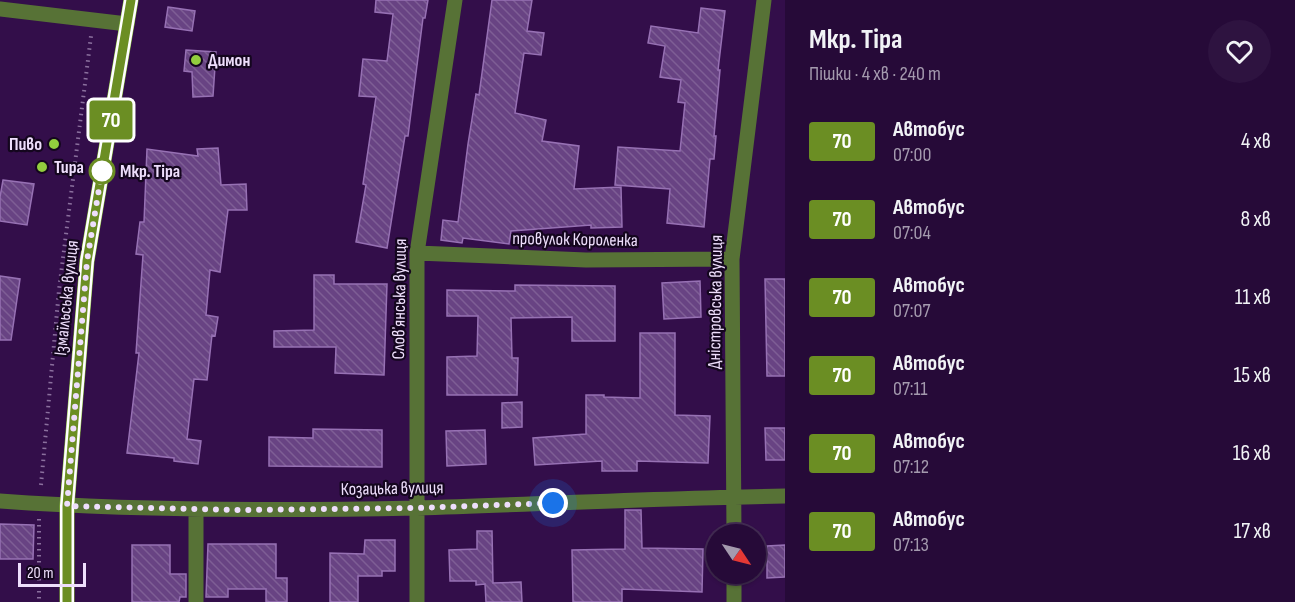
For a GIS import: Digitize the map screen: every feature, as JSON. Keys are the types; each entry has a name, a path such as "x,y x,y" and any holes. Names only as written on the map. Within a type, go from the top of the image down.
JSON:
{"main road":[{"name":"Ізмаїльська вулиця","path":"67,602 67,506 87,261 131,0"}],"street":[{"name":"Словʼянська вулиця","path":"417,602 417,253 455,0"},
{"name":"Дністровська вулиця","path":"734,524 732,260 764,0"},
{"path":"0,9 127,24"},
{"name":"провулок Короленка","path":"417,253 586,260 732,260"},
{"name":"Козацька вулиця","path":"0,501 67,506 196,509 417,508 785,496"},
{"path":"196,509 196,602"},
{"path":"734,584 734,602"}],"path":[{"path":"39,602 39,504 59,290 93,20"}],"building":[{"path":"376,0 428,0 425,18 423,18 408,136 405,136 387,248 356,242 366,185 363,184 376,97 359,96 363,59 387,61 393,14 375,12"},
{"path":"492,0 532,0 527,31 544,33 541,55 524,53 515,113 546,120 542,141 579,146 574,189 621,187 622,227 591,228 591,225 511,231 509,244 463,238 462,243 441,240 443,220 458,222 468,144 476,94 479,95"},
{"path":"168,7 195,11 192,31 165,27"},
{"path":"701,8 725,11 718,70 720,70 714,159 710,159 704,227 667,223 670,189 615,185 618,147 680,151 685,103 678,102 681,80 660,77 665,46 648,43 651,26 698,33"},
{"path":"186,50 216,52 213,96 193,97 192,72 184,71"},
{"path":"218,148 221,185 246,184 247,210 228,210 220,272 210,270 206,315 218,317 215,336 212,335 207,380 194,379 187,439 201,441 198,464 174,461 174,458 127,453 139,353 136,353 143,255 136,254 140,222 144,222 147,149 198,156 197,149"},
{"path":"3,180 34,184 27,225 0,221"},
{"path":"314,275 334,275 334,284 387,284 384,375 335,373 336,347 274,347 274,331 314,330"},
{"path":"0,276 20,279 11,340 0,340"},
{"path":"765,279 785,279 785,376 767,376"},
{"path":"700,281 701,317 664,319 662,283"},
{"path":"515,285 615,286 615,341 572,341 572,317 511,318 512,358 518,358 517,395 447,395 447,357 477,356 478,316 447,316 447,290 515,291"},
{"path":"640,333 675,333 675,415 710,416 708,463 637,461 637,471 602,471 602,461 535,465 533,438 586,434 586,395 640,398"},
{"path":"522,402 522,427 502,428 502,403"},
{"path":"765,428 785,428 785,460 766,460"},
{"path":"313,429 382,430 382,467 269,466 269,437 313,438"},
{"path":"485,430 486,464 447,466 446,431"},
{"path":"625,510 641,510 642,548 703,549 702,592 622,589 622,602 573,602 572,550 625,549"},
{"path":"0,524 34,525 33,559 0,559"},
{"path":"477,531 492,531 493,583 521,582 522,602 486,602 485,584 476,585 476,581 450,581 449,550 477,549"},
{"path":"365,540 395,540 395,571 382,571 382,576 358,576 358,602 330,602 330,553 364,554"},
{"path":"208,544 276,544 276,578 287,578 287,602 266,602 266,589 228,589 228,597 206,597"},
{"path":"132,545 170,545 170,574 186,574 186,597 180,597 179,602 132,602"},
{"path":"785,545 785,577 767,578 767,546"}],"bus line":[{"name":"70","path":"67,602 67,506 87,261 131,0"}],"place":[{"name":"Димон","path":"196,60"},
{"name":"Пиво","path":"54,144"},
{"name":"Тира","path":"42,167"},
{"name":"Мкр. Тіра","path":"102,171"}],"route":[{"path":"102,171 87,261 67,506 243,510 417,508 553,503"}]}
